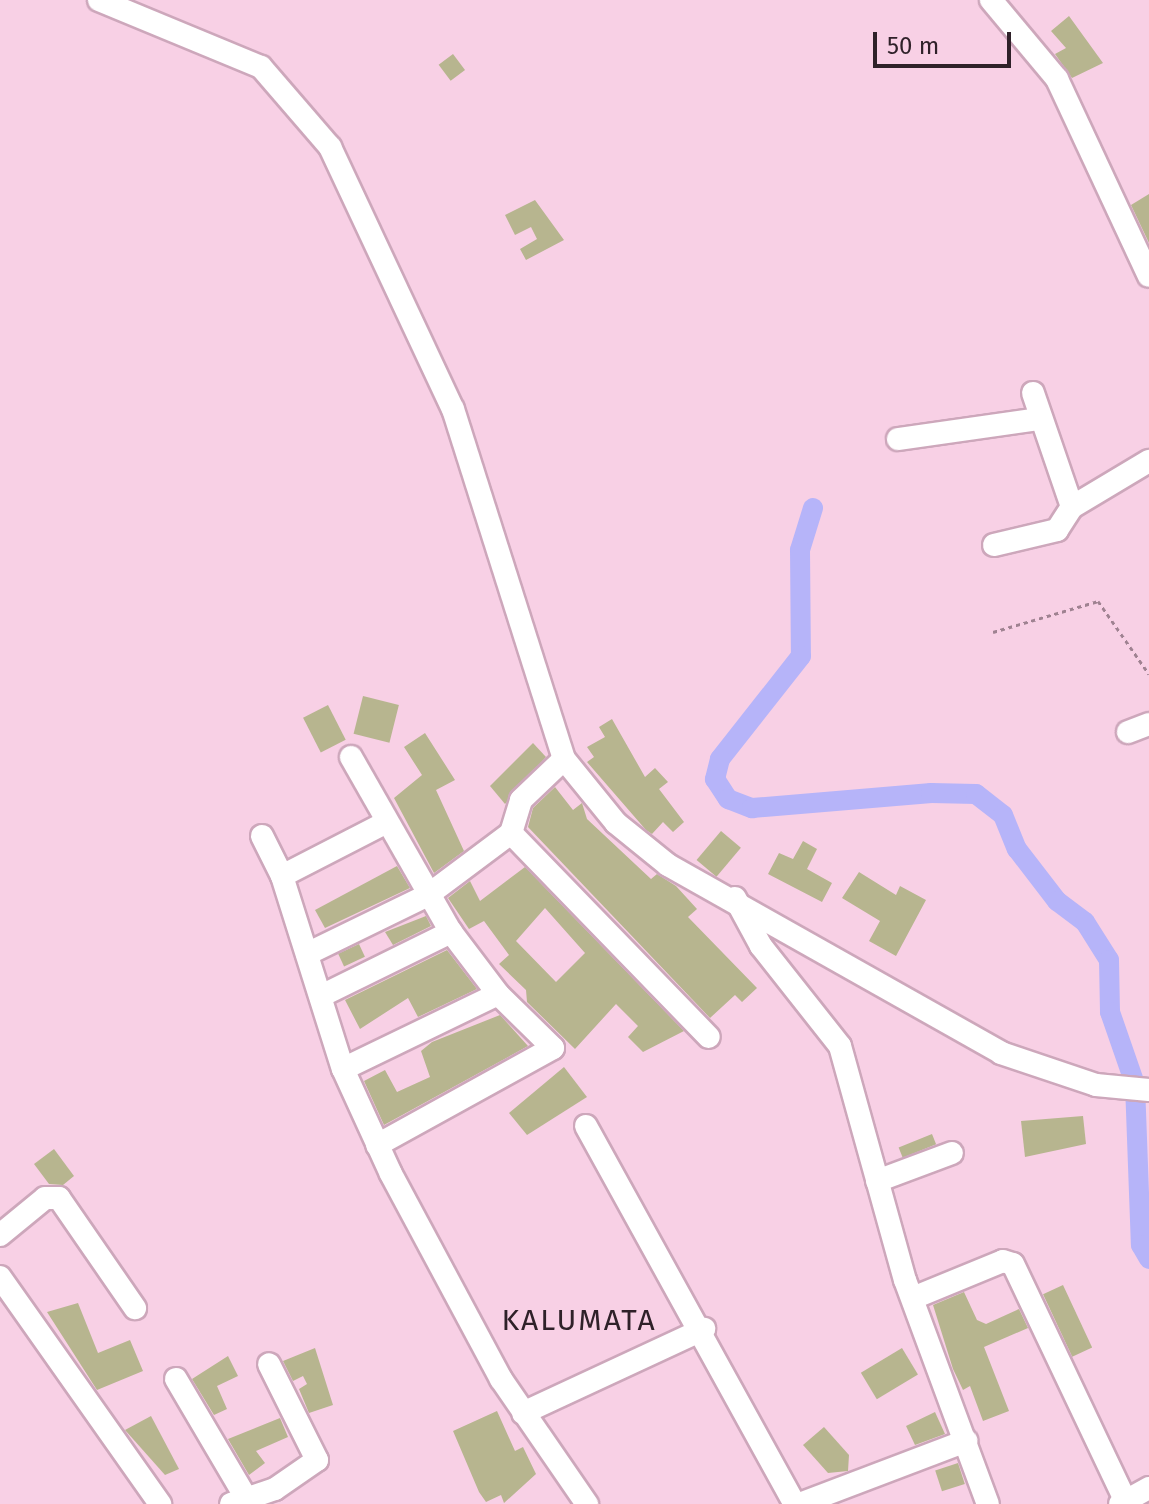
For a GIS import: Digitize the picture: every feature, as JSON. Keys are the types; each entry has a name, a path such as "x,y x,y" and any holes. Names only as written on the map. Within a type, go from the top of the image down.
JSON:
{"street":[{"path":"99,0 261,67 330,147 453,409 564,759 616,823 668,865 735,898 1001,1053 1096,1085 1149,1090"},
{"path":"991,0 1057,79 1149,276"},
{"path":"1033,393 1038,419 1072,507"},
{"path":"898,439 1038,419"},
{"path":"994,545 1057,530 1072,507 1149,461"},
{"path":"351,757 451,932 498,994 553,1049 377,1145"},
{"path":"307,954 428,895 511,833 521,800 564,759"},
{"path":"282,876 387,822"},
{"path":"511,833 709,1037"},
{"path":"262,836 282,876 323,995 343,1069 377,1145 523,1413 587,1504"},
{"path":"735,898 761,946 840,1046 913,1298 988,1504"},
{"path":"323,995 451,932"},
{"path":"343,1069 498,994"},
{"path":"586,1126 704,1329 797,1504 966,1441"},
{"path":"877,1181 952,1153"},
{"path":"0,1235 45,1198 59,1198 135,1308"},
{"path":"913,1298 1003,1261 1013,1264 1124,1503 1149,1488"},
{"path":"0,1277 160,1504"},
{"path":"523,1413 704,1329"},
{"path":"176,1379 238,1501 278,1497 318,1455 269,1364"}],"path":[{"path":"993,632 1098,601 1149,674"}],"building":[{"path":"1069,16 1103,63 1072,78 1055,54 1066,48 1051,31"},
{"path":"453,54 465,70 451,81 439,65"},
{"path":"1149,194 1149,243 1131,205"},
{"path":"535,200 564,240 526,260 520,249 537,239 531,227 515,235 505,215"},
{"path":"363,696 399,705 389,743 354,734"},
{"path":"328,705 346,740 321,752 303,718"},
{"path":"612,719 645,777 655,768 668,782 659,789 684,822 673,832 663,822 652,834 646,830 587,762 594,757 587,747 605,737 599,727"},
{"path":"425,733 455,780 436,790 464,851 434,873 394,798 422,775 404,747"},
{"path":"533,743 546,757 505,804 490,786"},
{"path":"555,787 573,810 582,803 587,819 651,879 657,874 676,886 697,909 688,917 757,988 742,1002 735,995 710,1018 528,827 533,808"},
{"path":"721,831 741,848 716,877 697,860"},
{"path":"803,841 817,849 807,869 832,883 822,902 768,874 779,853 793,859"},
{"path":"397,866 410,888 325,928 315,910"},
{"path":"525,867 684,1031 643,1052 628,1037 638,1026 616,1004 575,1049 527,1002 526,990 499,964 509,955 484,921 469,929 448,898 470,881 480,901","holes":["545,908 585,953 556,982 516,941"]},
{"path":"859,872 896,895 900,886 926,900 896,956 869,941 880,921 842,898"},
{"path":"426,916 431,926 393,945 385,932"},
{"path":"359,944 365,957 344,966 338,954"},
{"path":"447,950 477,989 418,1017 408,998 360,1029 345,1000"},
{"path":"500,1015 528,1046 384,1125 364,1081 385,1070 397,1092 430,1077 421,1051 432,1042"},
{"path":"564,1067 587,1097 527,1135 509,1113"},
{"path":"1083,1116 1086,1144 1025,1157 1021,1121"},
{"path":"932,1134 936,1144 903,1158 899,1147"},
{"path":"54,1149 74,1176 63,1185 49,1184 34,1164"},
{"path":"1063,1285 1092,1348 1072,1357 1043,1294"},
{"path":"964,1292 977,1320 986,1324 1019,1309 1028,1328 984,1347 1009,1411 983,1421 970,1386 963,1390 953,1369 933,1305"},
{"path":"78,1303 98,1353 130,1340 143,1371 97,1390 47,1312"},
{"path":"315,1348 333,1405 309,1413 299,1389 307,1384 303,1376 293,1381 283,1361"},
{"path":"902,1348 918,1375 877,1399 861,1373"},
{"path":"228,1356 238,1376 217,1386 227,1409 214,1415 192,1379"},
{"path":"497,1411 515,1451 523,1447 536,1474 504,1503 501,1495 486,1502 453,1431"},
{"path":"935,1412 945,1434 915,1445 906,1426"},
{"path":"151,1416 179,1469 165,1475 125,1430"},
{"path":"280,1418 288,1437 256,1451 265,1463 249,1475 228,1439"},
{"path":"824,1427 849,1455 848,1471 828,1473 803,1445"},
{"path":"958,1463 965,1484 942,1491 935,1470"}],"waterway":[{"path":"813,508 800,550 801,656 720,759 715,779 728,799 752,808 931,793 976,794 1003,815 1017,849 1057,901 1085,922 1109,960 1110,1012 1135,1084 1141,1245 1149,1259"}],"district":[{"name":"KALUMATA","path":"579,1320"}]}
